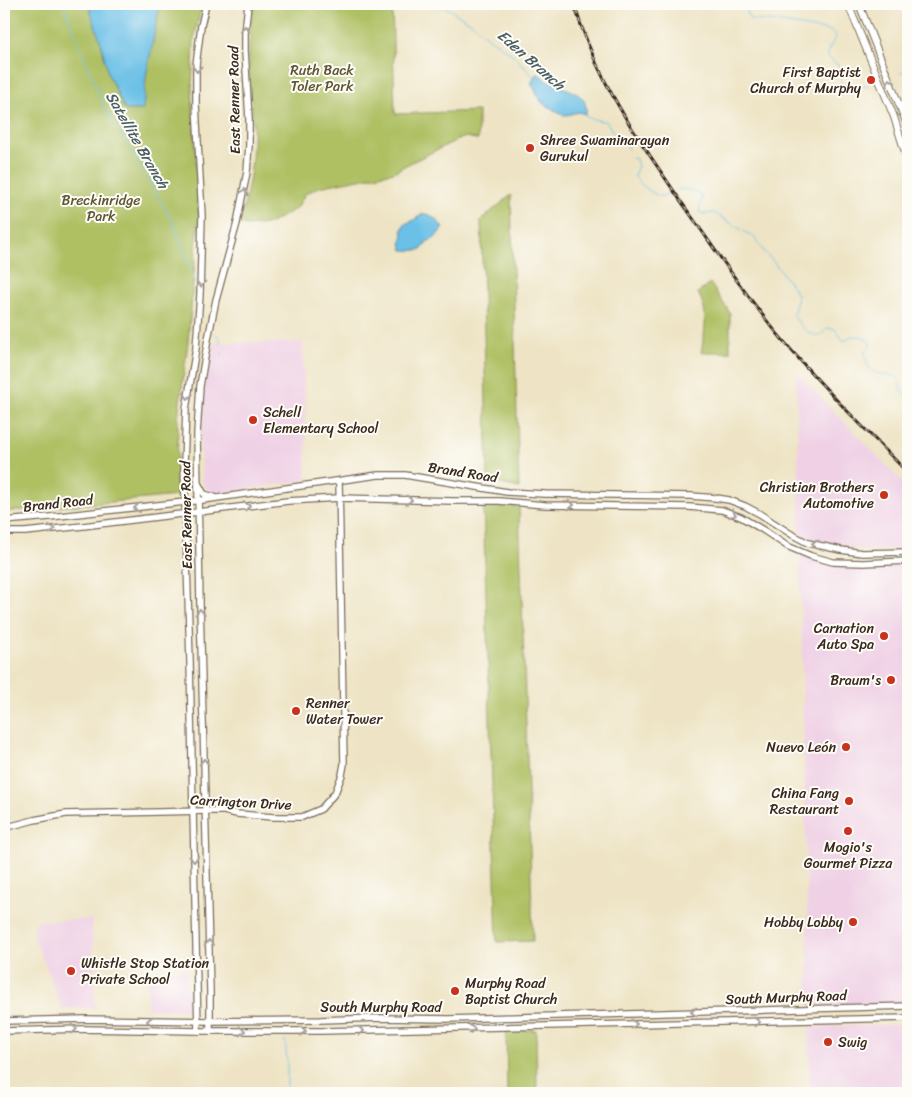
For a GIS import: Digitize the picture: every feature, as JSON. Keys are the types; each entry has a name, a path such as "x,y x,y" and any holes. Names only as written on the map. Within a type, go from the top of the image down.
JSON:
{"main road":[{"name":"East Renner Road","path":"198,1031 184,435 186,409 196,348 201,262 202,216 196,64 206,4"},
{"name":"East Renner Road","path":"210,1031 197,434 200,386 216,300 237,224 247,172 249,119 245,33 248,4"},
{"path":"848,4 894,117 908,162"},
{"path":"860,4 908,127"},
{"name":"Brand Road","path":"4,521 198,501 378,475 405,475 507,492 716,498 729,500 745,506 808,543 862,553 908,552"},
{"path":"197,480 204,494 218,498"},
{"name":"Carrington Drive","path":"4,828 66,814 224,811 273,817 302,817 321,809 335,792 341,780 344,764 339,481"},
{"name":"Brand Road","path":"4,532 71,528 288,501 339,498 499,500 545,505 688,507 722,510 741,517 787,546 811,556 833,562 908,562"},
{"path":"69,515 71,528"},
{"path":"862,553 862,563"},
{"name":"South Murphy Road","path":"4,1021 423,1019 908,1006"},
{"path":"883,1007 883,1018"},
{"path":"840,1008 840,1019"},
{"name":"South Murphy Road","path":"4,1030 321,1031 908,1018"},
{"path":"423,1019 423,1029"}],"shaded area":[{"name":"Schell Elementary School","path":"303,342 307,480 213,494 203,486 200,443 203,396 213,343"},
{"path":"796,372 908,488 908,549 868,550 822,545 800,537"},
{"path":"800,554 828,563 854,566 908,565 908,1004 809,1007"},
{"name":"Whistle Stop Station Private School","path":"92,919 95,1008 62,1008 33,934 35,923 39,921"},
{"path":"187,969 188,1010 148,1009 147,970"},
{"path":"908,1024 908,1093 810,1093 809,1027"}],"green space":[{"name":"Breckinridge Park","path":"4,4 202,4 194,39 192,93 199,216 188,342 178,418 177,496 4,512"},
{"name":"Ruth Back Toler Park","path":"253,4 392,4 395,114 478,111 478,140 467,137 459,139 394,172 319,187 305,194 297,208 269,224 246,226 240,224 250,175 253,145 249,67"},
{"path":"511,195 519,488 488,481 481,220"},
{"path":"710,283 730,313 730,352 701,352 705,330 705,315 698,293"},
{"path":"483,503 505,503 519,508 533,941 497,942"},
{"path":"536,1030 537,1093 507,1093 506,1031"}],"water":[{"path":"88,4 160,4 146,77 143,110 125,110 108,74 101,43"},
{"path":"536,74 580,96 584,100 586,113 563,115 545,105 531,84"},
{"path":"423,214 432,216 443,228 434,239 426,242 425,246 420,250 403,250 401,242 402,230 405,224"}],"waterway":[{"name":"Satellite Branch","path":"63,4 104,107 172,220 196,284"},
{"name":"Eden Branch","path":"440,4 472,23 481,32 513,55 534,77"},
{"path":"746,4 750,20 770,21 831,31 836,37 829,49 828,57 839,66 841,83 843,85 869,86"},
{"path":"900,73 908,70"},
{"name":"Eden Branch","path":"585,114 588,118 607,122 612,131 623,139 628,149"},
{"name":"Eden Branch","path":"632,158 636,159 638,166 634,175 646,188 660,196 672,192"},
{"name":"Eden Branch","path":"677,190 687,189 696,193 702,197 699,212 704,214 714,213 755,238 794,289 797,301 793,315 804,329 811,334 820,336 827,328 835,329 843,340 847,340 851,336 860,336 870,342 870,346 865,351 868,366 874,372 896,376 902,392 908,397"},
{"name":"Satellite Branch","path":"216,334 221,344"},
{"path":"285,1040 287,1093"}],"railway":[{"path":"574,4 596,62 622,112 729,270 767,321 811,373 908,473"}],"place":[{"name":"First Baptist Church of Murphy","path":"871,80"},
{"name":"Shree Swaminarayan Gurukul","path":"530,148"},
{"name":"Schell Elementary School","path":"253,420"},
{"name":"Christian Brothers Automotive","path":"884,495"},
{"name":"Carnation Auto Spa","path":"884,636"},
{"name":"Braum's","path":"891,680"},
{"name":"Renner Water Tower","path":"296,711"},
{"name":"Nuevo León","path":"846,747"},
{"name":"China Fang Restaurant","path":"849,801"},
{"name":"Mogio's Gourmet Pizza","path":"848,831"},
{"name":"Hobby Lobby","path":"853,922"},
{"name":"Whistle Stop Station Private School","path":"71,971"},
{"name":"Murphy Road Baptist Church","path":"455,991"},
{"name":"Swig","path":"828,1042"}]}
